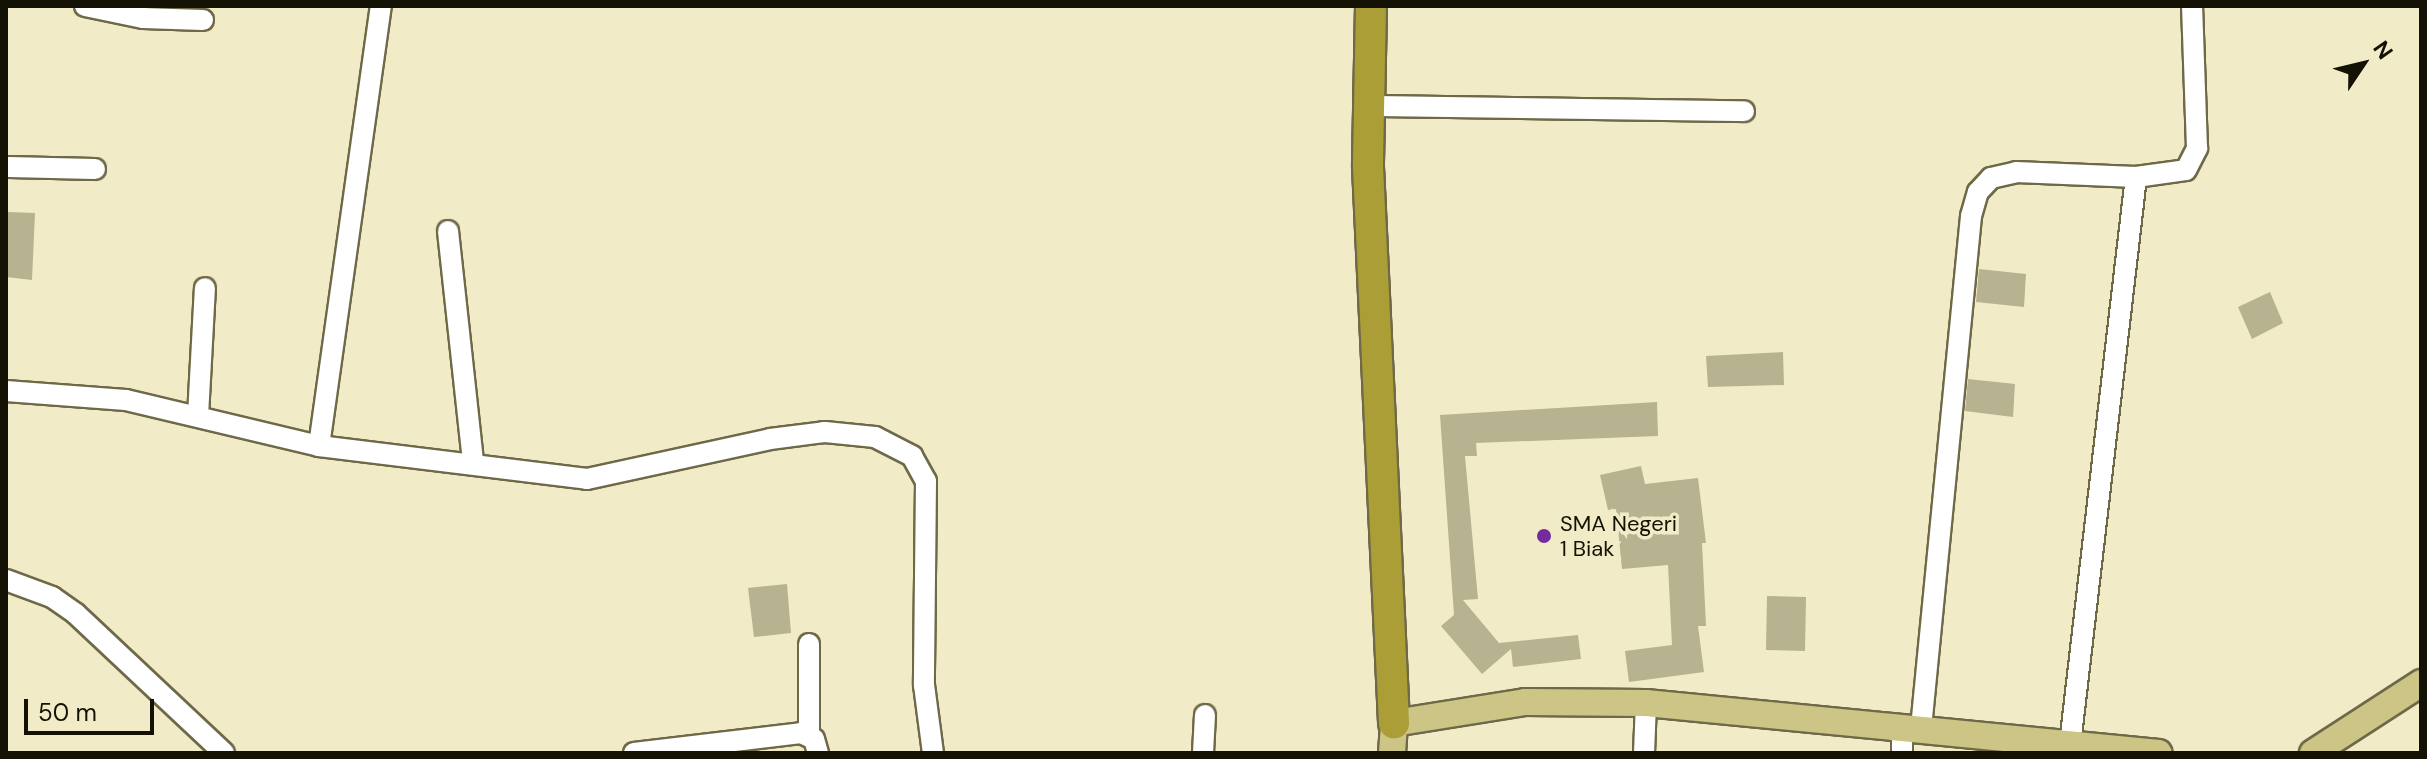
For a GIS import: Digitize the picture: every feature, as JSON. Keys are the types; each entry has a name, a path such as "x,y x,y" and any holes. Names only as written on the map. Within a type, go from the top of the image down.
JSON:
{"highway":[{"path":"1371,6 1369,106 1393,738"}],"main road":[{"path":"2313,753 2421,683"},
{"path":"1393,738 1525,702 1646,703 2159,753"}],"street":[{"path":"85,6 143,18 203,20"},
{"path":"319,446 381,6"},
{"path":"1902,753 1912,727 1971,216 1978,192 1991,178 2016,172 2136,177 2178,174 2195,159 2192,6"},
{"path":"1369,106 1744,111"},
{"path":"6,167 95,169"},
{"path":"2070,744 2136,177"},
{"path":"448,231 473,462"},
{"path":"198,416 205,288"},
{"path":"6,391 126,400 319,446 473,462 587,479 825,432 875,437 900,447 926,481 924,685 933,753"},
{"path":"6,580 52,597 76,614 224,753"},
{"path":"809,644 809,734 818,753"},
{"path":"1644,753 1646,703"},
{"path":"1203,753 1205,715"},
{"path":"634,753 724,738 809,734"}],"building":[{"path":"8,212 35,213 32,280 6,277"},
{"path":"1979,269 2026,274 2024,307 1976,302"},
{"path":"2270,292 2283,323 2252,339 2238,307"},
{"path":"1783,352 1784,385 1708,387 1706,356"},
{"path":"1968,379 2015,384 2013,417 1965,411"},
{"path":"1657,402 1658,436 1476,443 1477,456 1465,456 1478,599 1463,600 1499,643 1578,635 1581,659 1513,667 1511,649 1482,674 1441,626 1454,615 1440,415"},
{"path":"1641,466 1645,484 1698,478 1706,543 1702,543 1706,626 1698,626 1704,672 1629,682 1625,651 1672,645 1668,565 1622,569 1616,509 1608,510 1600,475"},
{"path":"787,584 791,633 754,637 748,588"},
{"path":"1767,596 1806,597 1805,651 1766,650"}],"place":[{"name":"SMA Negeri 1 Biak","path":"1544,536"}]}
